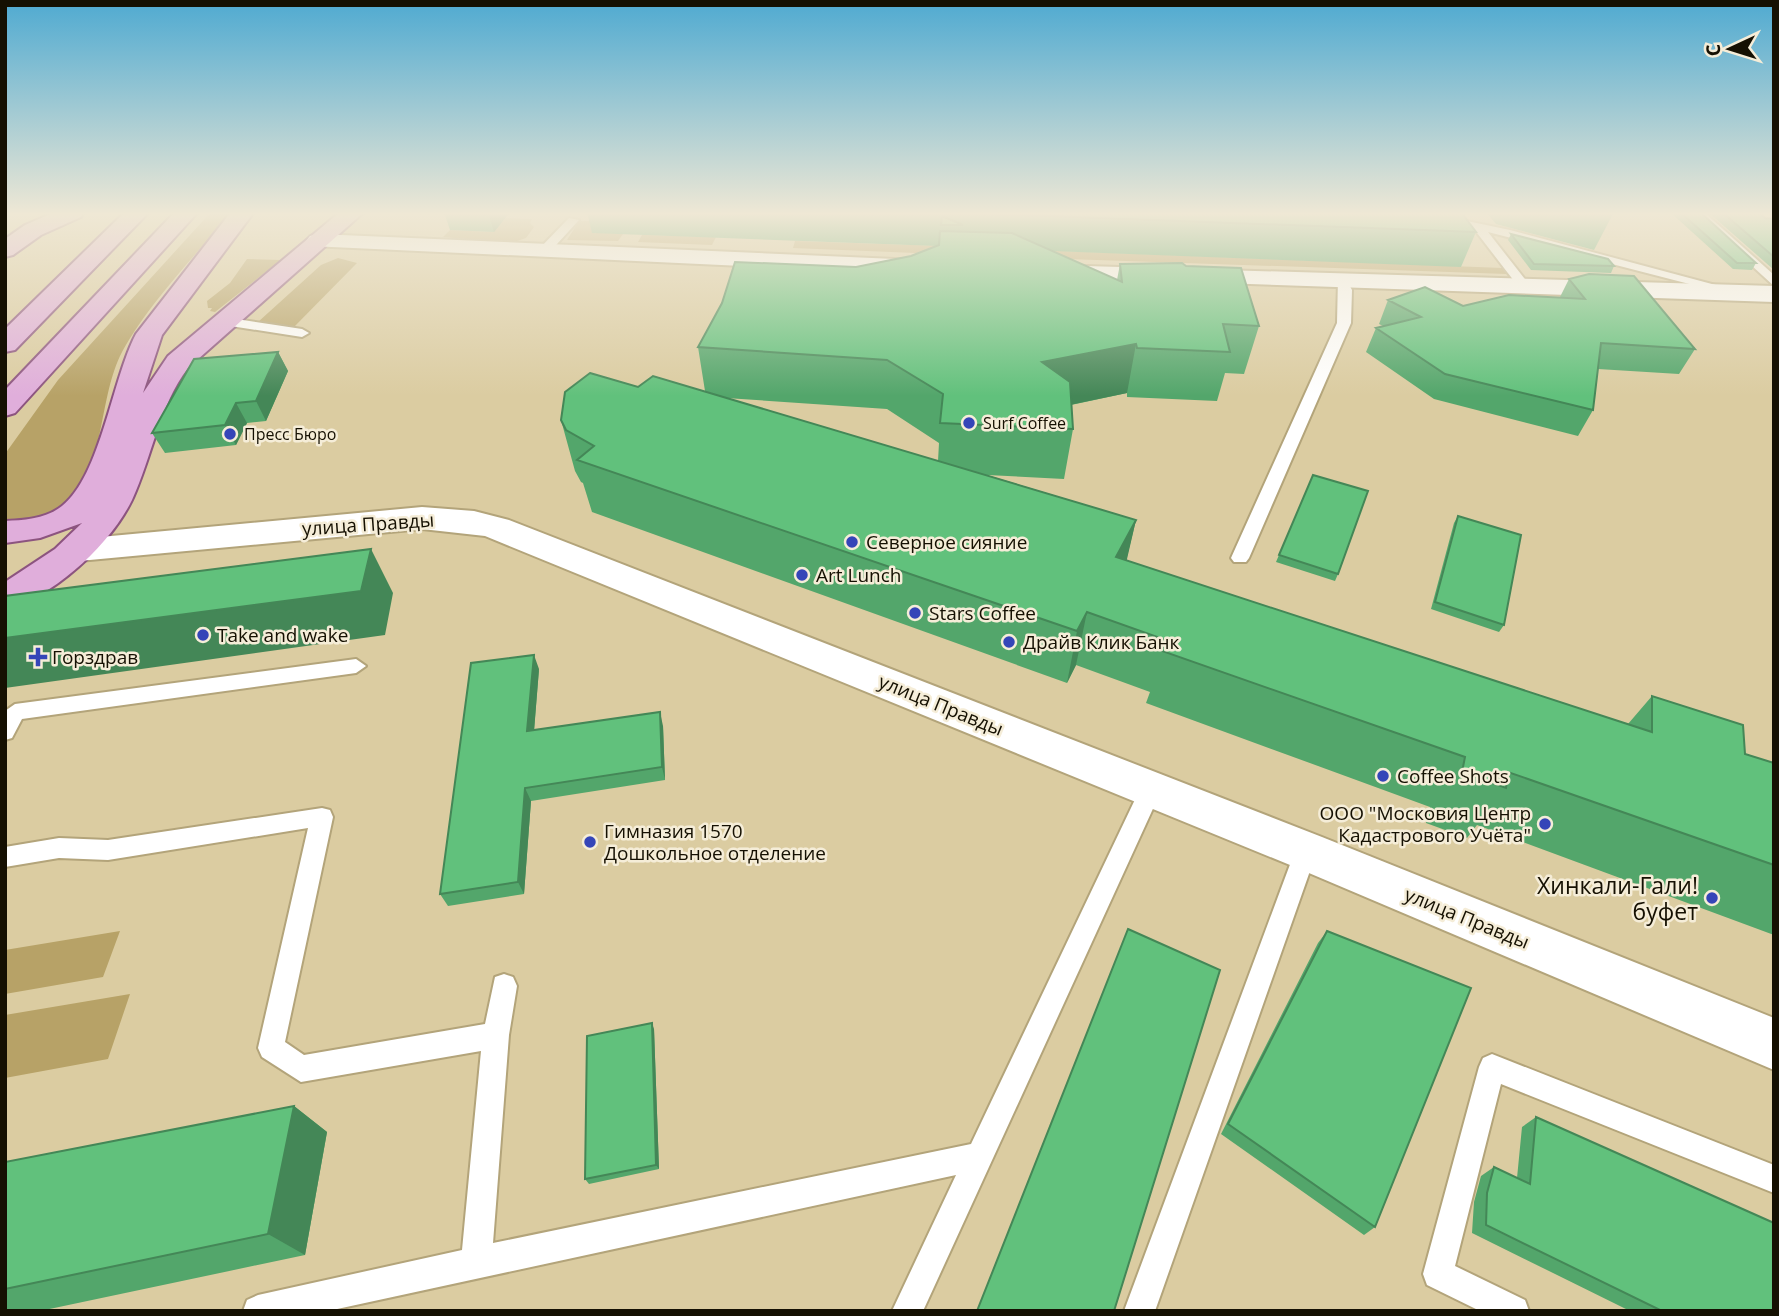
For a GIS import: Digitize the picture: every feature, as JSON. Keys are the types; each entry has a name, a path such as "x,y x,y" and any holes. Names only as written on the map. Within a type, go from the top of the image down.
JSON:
{"main road":[{"path":"5,344 76,273"},
{"path":"5,407 130,273"},
{"path":"5,532 54,523 72,515 84,504 98,478 149,334 196,273"},
{"path":"144,425 153,367 169,332 213,273"},
{"path":"5,598 56,569 79,550 115,501 144,425 170,372 223,321 280,273"}],"street":[{"path":"1094,273 1774,294"},
{"name":"улица Правды","path":"79,550 391,520 422,518 474,522 520,537 1306,851 1774,1044"}],"lane":[{"path":"1514,273 1525,287"},
{"path":"1662,273 1740,293"},
{"path":"1240,558 1344,323 1346,290 1342,282"},
{"path":"223,321 302,333"},
{"path":"5,732 10,711 356,666"},
{"path":"907,1311 1151,789"},
{"path":"5,857 59,848 108,850 323,817 271,1048 301,1069 496,1035"},
{"path":"1139,1311 1306,851"},
{"path":"476,1262 496,1035 504,986"},
{"path":"1514,1311 1438,1274 1464,1165 1492,1067 1774,1179"},
{"path":"258,1311 979,1156"}],"shaded area":[{"path":"155,273 180,273 142,320 120,356 113,374 95,454 79,490 67,505 54,513 29,519 5,520 5,454 58,380"},
{"path":"237,273 264,273 215,312 210,311 212,308 208,308 207,301 230,283"},
{"path":"312,273 347,273 293,328 258,322"},
{"path":"120,931 103,977 5,994 5,950"},
{"path":"130,994 108,1059 5,1078 5,1015"}],"building":[{"path":"731,273 1103,273 1122,282 1121,273 1243,273 1259,326 1223,324 1230,352 1137,348 1136,344 1042,362 1070,382 1073,429 940,423 943,394 887,360 698,347 722,303"},
{"path":"1589,274 1634,276 1695,349 1601,343 1593,410 1445,374 1376,328 1421,317 1388,300 1425,287 1463,306 1509,295 1585,299 1569,279"},
{"path":"278,352 256,401 236,403 225,425 152,433 194,359"},
{"path":"590,373 638,387 653,376 1136,520 1116,557 1652,732 1652,696 1743,725 1745,754 1774,763 1774,865 1508,772 1506,788 1462,772 1465,757 1162,651 1166,640 1087,612 1077,631 577,460 594,446 566,430 561,420 565,392"},
{"path":"1313,475 1368,491 1338,574 1279,555"},
{"path":"1458,516 1521,535 1504,625 1435,602"},
{"path":"371,549 361,591 5,638 5,596"},
{"path":"534,655 527,731 660,712 662,767 525,788 518,882 440,894 471,663"},
{"path":"1128,929 1220,970 1114,1311 977,1311"},
{"path":"1327,931 1471,988 1375,1227 1228,1124"},
{"path":"652,1023 656,1165 585,1179 587,1036"},
{"path":"294,1106 268,1234 5,1289 5,1162"},
{"path":"1536,1117 1774,1223 1774,1311 1662,1311 1486,1225 1487,1193 1494,1167 1530,1184"}],"place":[{"name":"Surf Coffee","path":"969,423"},
{"name":"Пресс Бюро","path":"230,434"},
{"name":"Северное сияние","path":"852,542"},
{"name":"Art Lunch","path":"802,575"},
{"name":"Stars Coffee","path":"915,613"},
{"name":"Take and wake","path":"203,635"},
{"name":"Драйв Клик Банк","path":"1009,642"},
{"name":"Горздрав","path":"38,657"},
{"name":"Coffee Shots","path":"1383,776"},
{"name":"ООО \"Московия Центр Кадастрового Учёта\"","path":"1545,824"},
{"name":"Гимназия 1570 Дошкольное отделение","path":"590,842"},
{"name":"Хинкали-Гали! буфет","path":"1712,898"}]}
